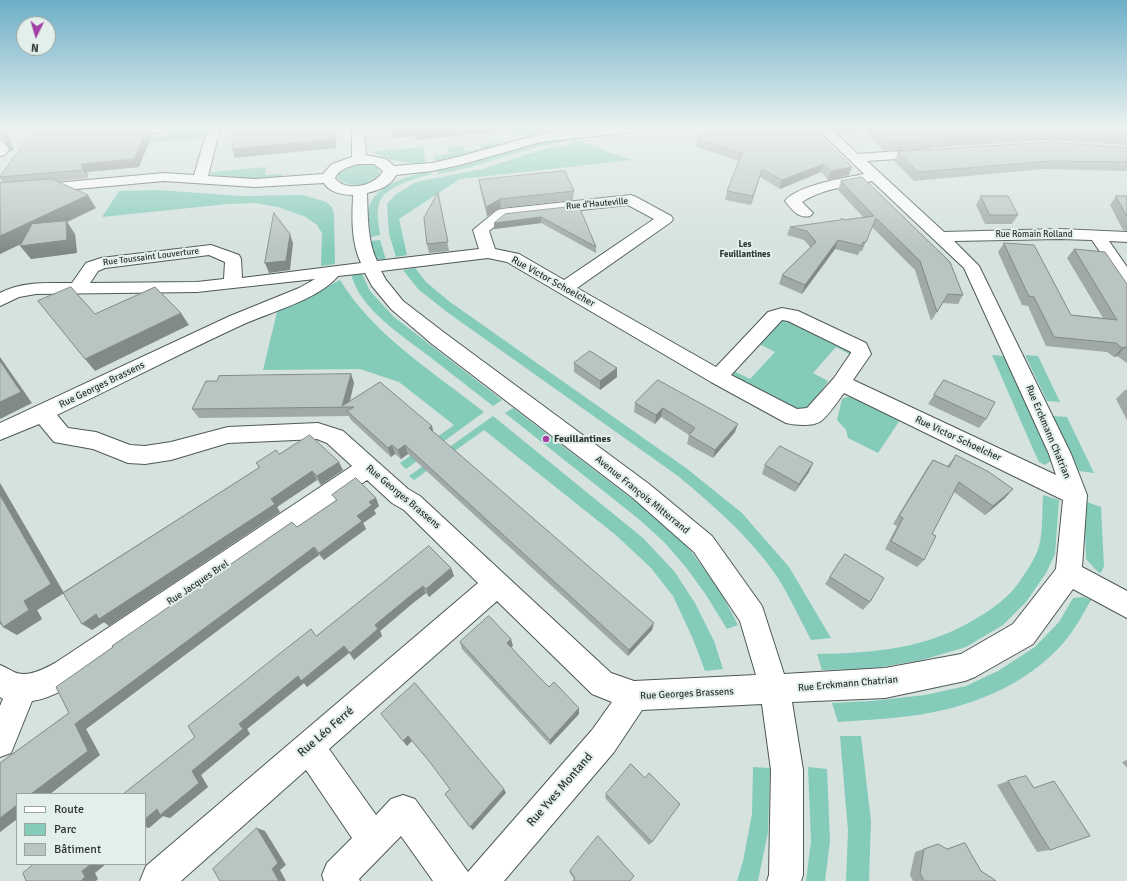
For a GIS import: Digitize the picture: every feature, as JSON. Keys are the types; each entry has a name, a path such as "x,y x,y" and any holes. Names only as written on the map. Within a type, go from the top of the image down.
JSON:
{"street":[{"path":"200,178 203,169"},
{"path":"328,178 334,169"},
{"path":"328,178 332,184 340,189 360,190 382,183 389,177 390,171 410,169"},
{"name":"Rue Erckmann Chatrian","path":"775,690 885,683 965,666 1024,634 1069,573 1074,495 1060,454 979,280 971,266 867,169"},
{"path":"805,213 793,201 804,193 875,176"},
{"path":"0,192 137,178 200,178 255,183 328,178"},
{"name":"Avenue François Mitterrand","path":"360,190 360,222 363,250 378,282 397,305 439,339 641,491 703,544 752,615 775,690 787,770 786,875 784,881"},
{"name":"Rue d'Hauteville","path":"488,253 481,230 501,214 631,200 665,219 565,288"},
{"name":"Rue Romain Rolland","path":"941,237 1060,234 1127,237"},
{"path":"1097,236 1127,279"},
{"name":"Rue Toussaint Louverture","path":"78,287 92,267 101,263 211,250 233,258 233,284"},
{"name":"Rue Victor Schoelcher","path":"371,268 488,253 500,254 513,258 718,377 794,417 813,416 841,383 862,354 859,348 792,316 782,314 775,316 718,377"},
{"path":"0,300 15,292 36,289 78,287 197,287 371,268"},
{"name":"Rue Georges Brassens","path":"0,432 43,413 236,320 305,292 325,281 333,272"},
{"name":"Rue Victor Schoelcher","path":"841,383 1074,495"},
{"name":"Rue Georges Brassens","path":"43,413 62,436 96,440 128,454 145,455 171,451 228,435 318,431 335,437 400,496 412,503 602,684 634,696 775,690"},
{"name":"Rue Jacques Brel","path":"11,683 43,685 65,674 368,468"},
{"path":"1069,573 1127,605"},
{"name":"Rue Léo Ferré","path":"156,881 497,584"},
{"path":"0,742 11,683"},
{"name":"Rue Yves Montand","path":"481,881 603,741 634,696"},
{"path":"309,747 373,840"},
{"path":"343,881 339,875 403,811 454,881"}],"green space":[{"path":"243,169 266,169 265,175 283,174 282,178 232,178 209,174 212,172"},
{"path":"378,169 380,172 374,181 368,184 355,185 348,184 338,179 338,175 342,170"},
{"path":"442,169 463,169 439,174 437,170"},
{"path":"481,169 550,169 460,179 399,219 407,255 396,257 389,234 387,204 396,194 416,182"},
{"path":"430,171 432,174 401,184 382,198 378,211 380,235 371,237 369,208 372,200 378,193 394,182"},
{"path":"158,190 241,196 303,195 326,202 332,207 334,214 335,264 321,266 322,233 317,225 306,217 278,207 256,203 228,204 102,217 119,191"},
{"path":"380,240 386,260 376,259 371,241"},
{"path":"415,268 426,282 450,302 686,468 742,513 789,567 831,638 811,640 787,593 767,563 744,536 705,499 678,476 447,312 418,289 403,270"},
{"path":"351,273 362,274 370,291 394,317 502,400 493,406 383,320 362,298 355,286"},
{"path":"340,280 354,300 387,336 484,412 406,469 400,463 454,425 399,382 360,369 263,370 277,312"},
{"path":"785,320 850,350 851,355 836,347 813,373 828,381 810,407 802,411 792,410 732,376 734,371 750,379 775,352 759,344 782,321"},
{"path":"992,355 1004,356 1052,460 1045,465 1039,462 1036,456"},
{"path":"1025,355 1038,356 1060,402 1047,401"},
{"path":"853,397 900,420 878,453 848,438 846,430 837,420 842,399"},
{"path":"513,408 661,521 690,550 719,589 738,625 727,629 706,595 685,566 664,542 640,520 505,413"},
{"path":"493,416 643,538 674,571 695,603 714,641 723,669 705,671 693,639 673,596 651,568 617,536 484,430 414,480 409,476"},
{"path":"1053,416 1067,417 1094,473 1079,471"},
{"path":"1043,495 1059,500 1055,554 1046,573 1026,602 1003,625 966,647 922,660 870,669 822,670 817,654 879,650 919,643 939,637 958,628 1001,602 1020,581 1038,550 1041,534"},
{"path":"1084,501 1101,507 1104,566 1101,573 1098,572 1086,559"},
{"path":"1083,597 1091,600 1076,626 1065,641 1050,657 1033,671 995,693 953,708 931,713 838,722 832,703 872,701 925,695 966,686 998,671 1035,647 1059,622 1073,598"},
{"path":"840,736 861,736 871,821 869,881 846,881 848,831"},
{"path":"753,767 770,768 768,832 758,881 737,881 743,861 752,814"},
{"path":"808,767 827,769 830,841 825,881 806,881 811,841"}],"building":[{"path":"6,169 83,170 0,177"},
{"path":"736,169 762,169 753,196 727,191"},
{"path":"762,169 811,169 782,180"},
{"path":"829,169 841,169 831,171"},
{"path":"915,169 953,169 918,172"},
{"path":"565,171 574,191 500,199 486,207 479,180"},
{"path":"862,177 950,262 963,295 948,294 937,312 920,261 876,218 866,242 863,242 862,246 838,240 805,285 782,275 816,242 807,231 790,227 840,220 842,218 843,220 874,216 841,181"},
{"path":"52,179 88,195 0,236 0,183"},
{"path":"438,193 448,242 427,244 424,218"},
{"path":"981,196 1008,196 1018,215 990,215"},
{"path":"1116,196 1127,196 1127,216"},
{"path":"579,206 596,247 541,217 494,223 505,214"},
{"path":"274,213 290,234 286,261 265,263"},
{"path":"66,221 67,240 20,246 32,224"},
{"path":"1004,243 1034,245 1071,315 1117,320 1074,249 1105,252 1127,284 1127,348 1122,348 1116,343 1054,337 1034,297 1029,296"},
{"path":"71,287 95,314 155,287 181,313 85,359 38,301"},
{"path":"590,351 617,368 600,381 574,363"},
{"path":"0,361 21,392 0,402"},
{"path":"351,374 342,406 380,382 432,426 429,428 654,623 629,650 405,445 398,450 392,445 388,448 347,411 354,407 192,409 206,381 217,381 219,376"},
{"path":"658,380 738,424 715,450 689,435 695,428 663,408 656,415 635,403"},
{"path":"944,380 995,402 986,419 934,395"},
{"path":"310,435 339,462 317,476 312,471 271,499 275,504 99,619 96,614 82,624 63,593 260,467 256,463 276,450 279,454"},
{"path":"780,446 813,463 799,484 765,465"},
{"path":"956,455 989,472 1013,489 993,506 959,482 932,534 936,536 924,560 891,541 903,518 899,516 933,460 949,467"},
{"path":"356,478 376,498 369,502 372,505 357,516 362,521 319,553 314,547 75,724 88,751 32,793 16,793 16,806 0,818 0,763 69,713 56,687 113,647 112,646 292,522 297,527 337,500 332,495"},
{"path":"0,495 51,584 24,601 29,610 3,627 0,621"},
{"path":"429,546 451,568 426,589 423,586 375,625 378,629 350,653 344,646 301,681 298,676 239,724 243,729 192,771 199,783 160,815 157,809 146,818 146,793 124,793 195,737 188,726 311,629 316,636"},
{"path":"845,554 884,578 870,602 830,577"},
{"path":"489,616 511,639 507,643 537,675 549,687 554,682 579,708 550,740 460,642"},
{"path":"415,683 504,789 470,827 445,794 450,789 429,761 408,736 403,741 381,714"},
{"path":"631,764 645,778 649,773 680,804 652,842 606,794"},
{"path":"1026,776 1034,788 1054,781 1090,836 1050,850 1008,781"},
{"path":"257,828 278,863 272,869 279,881 220,881 213,869"},
{"path":"598,836 634,876 630,881 573,881 575,878 570,871"},
{"path":"965,843 981,871 996,881 924,881 920,873 924,849 938,844 947,849"},
{"path":"33,865 90,865 82,871 85,877 81,881 26,881 23,873"}],"place":[{"name":"Feuillantines","path":"546,439"}],"district":[{"name":"Les Feuillantines","path":"745,250"}]}
